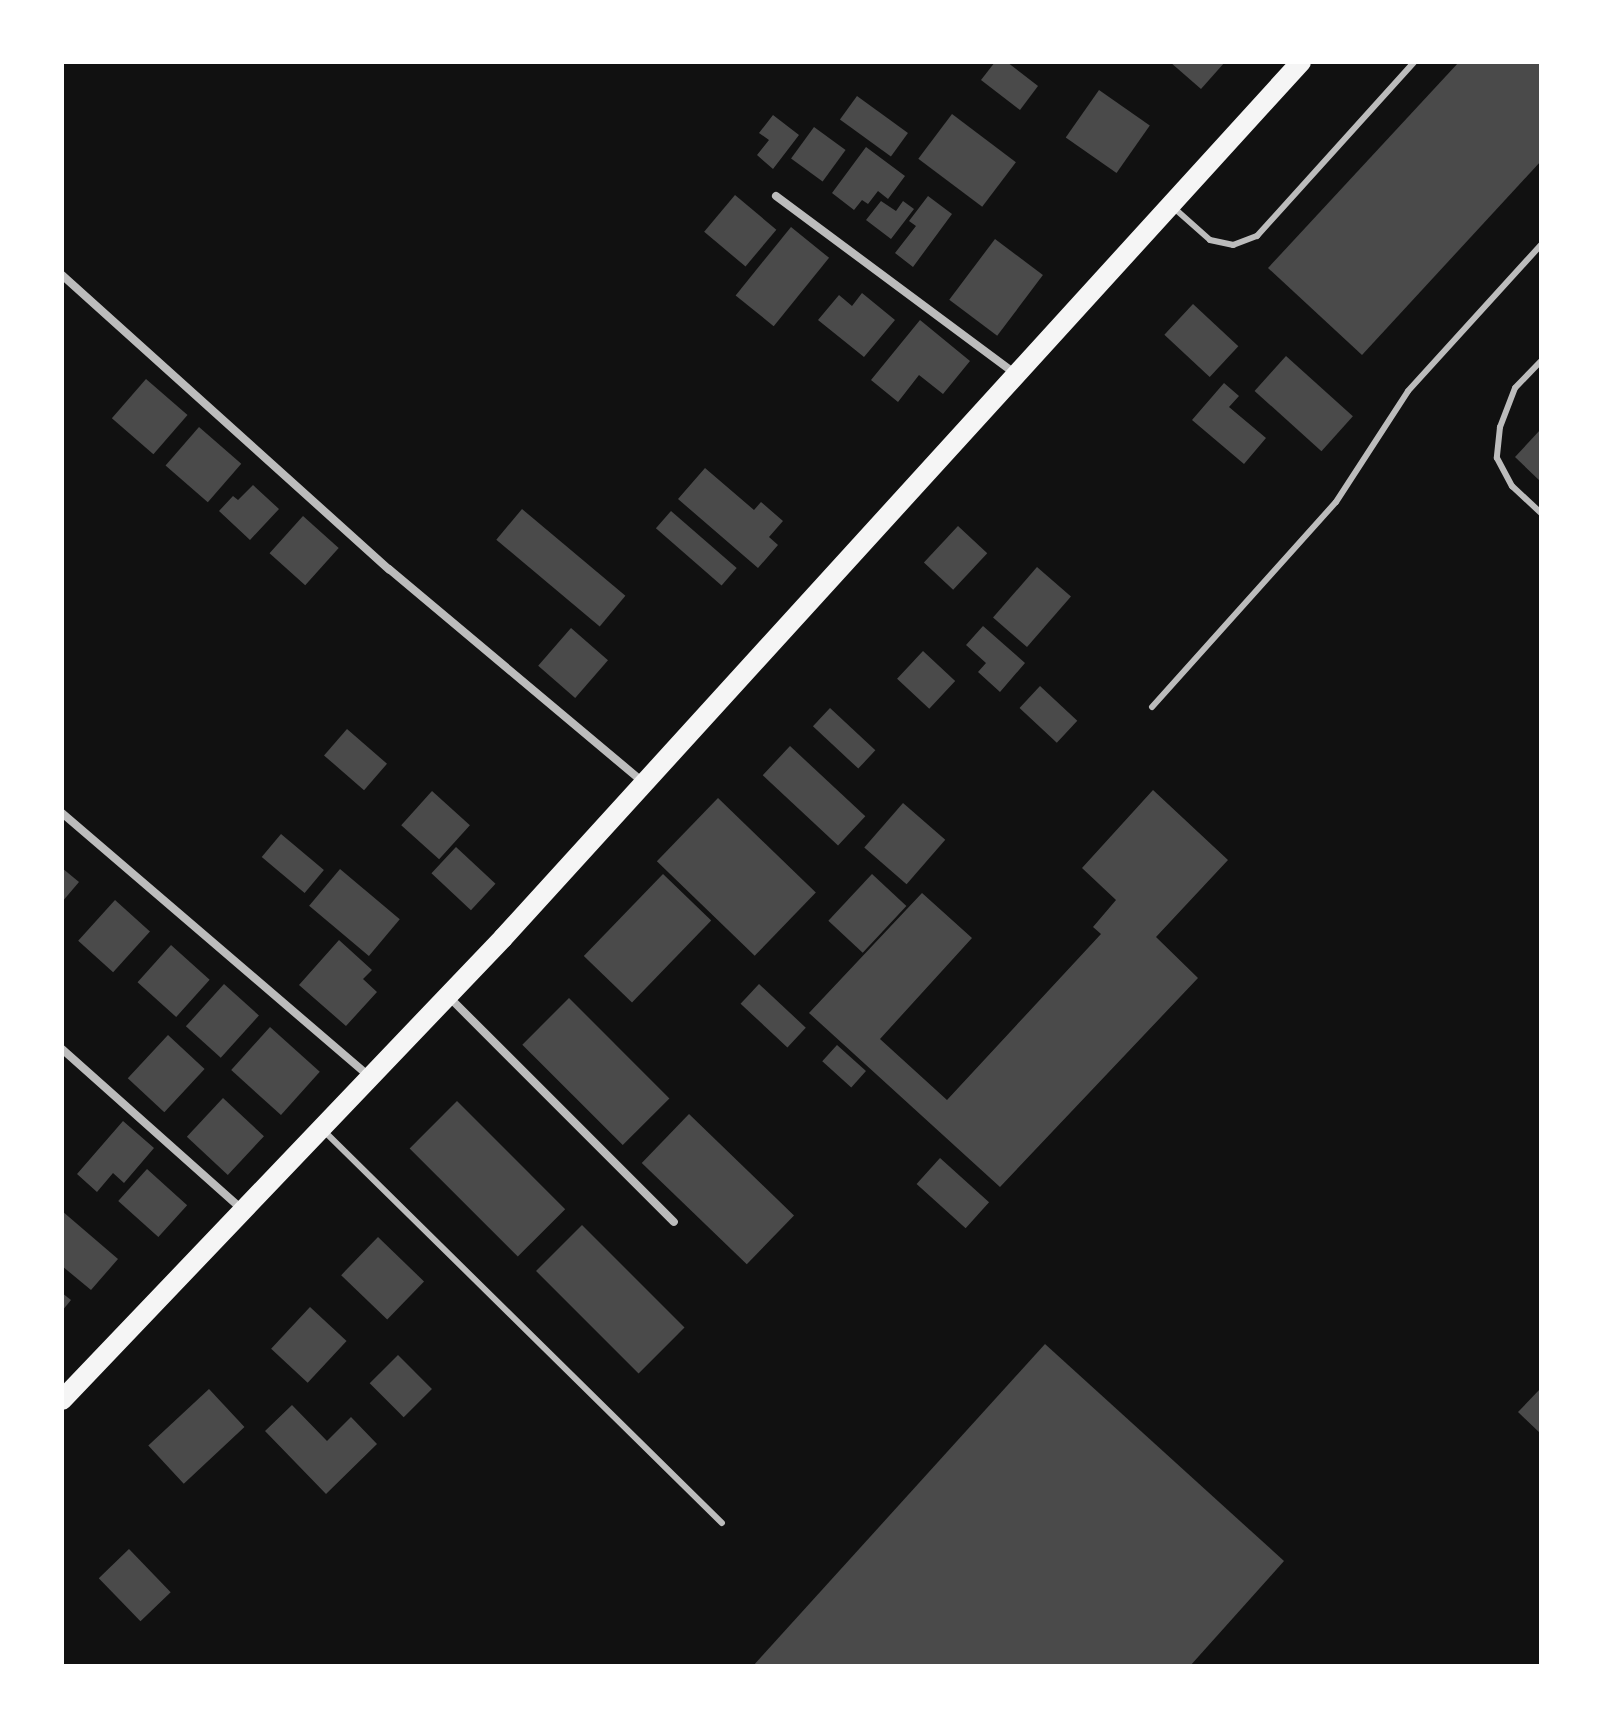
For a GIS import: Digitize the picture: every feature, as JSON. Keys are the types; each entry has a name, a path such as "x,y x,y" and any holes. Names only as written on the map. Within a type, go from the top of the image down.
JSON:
{"main road":[{"path":"62,1400 449,997 1301,62"}],"street":[{"path":"776,196 1016,375"},
{"path":"62,275 389,569 645,784"},
{"path":"62,813 372,1079"},
{"path":"449,997 674,1222"},
{"path":"62,1049 245,1212"}],"lane":[{"path":"1171,206 1210,240 1233,245 1257,236 1414,62"},
{"path":"1152,707 1336,502 1408,391 1541,245"},
{"path":"1541,361 1515,388 1500,427 1497,458 1512,486 1541,513"},
{"path":"323,1130 722,1523"}],"building":[{"path":"995,62 1007,62 1038,86 1020,110 981,80"},
{"path":"1170,62 1225,62 1201,89"},
{"path":"1459,62 1541,62 1541,161 1362,355 1268,268"},
{"path":"1099,90 1150,126 1117,173 1066,138"},
{"path":"857,96 908,133 891,156 840,119"},
{"path":"952,114 1016,162 982,207 918,159"},
{"path":"773,115 799,135 773,169 757,155 769,140 759,133"},
{"path":"814,127 846,150 823,181 791,159"},
{"path":"866,147 905,176 888,199 878,191 868,204 862,200 854,210 832,193"},
{"path":"735,195 776,230 746,266 704,232"},
{"path":"928,196 952,214 913,267 895,253 916,226 909,221"},
{"path":"881,201 896,211 903,201 914,209 891,239 866,220"},
{"path":"791,227 829,258 774,326 736,295"},
{"path":"995,239 1043,275 997,336 949,300"},
{"path":"862,293 895,320 864,357 818,320 839,295 852,306"},
{"path":"1193,304 1238,346 1210,377 1164,335"},
{"path":"920,320 970,361 943,394 919,375 898,402 871,380"},
{"path":"1286,356 1353,416 1321,451 1255,391"},
{"path":"146,379 188,415 153,454 112,418"},
{"path":"1224,383 1239,396 1229,407 1266,438 1244,464 1192,420"},
{"path":"199,427 241,464 208,502 166,465"},
{"path":"1541,429 1541,482 1515,457"},
{"path":"705,468 754,510 761,502 783,521 769,537 778,545 758,568 678,499"},
{"path":"253,485 279,509 250,540 219,511 233,496 238,500"},
{"path":"522,509 625,596 600,626 496,540"},
{"path":"671,511 737,568 722,585 656,528"},
{"path":"303,516 339,548 305,585 270,553"},
{"path":"958,526 987,553 953,590 924,563"},
{"path":"1037,567 1071,597 1027,647 993,618"},
{"path":"983,626 1025,663 1000,692 978,672 986,663 966,645"},
{"path":"571,628 608,660 575,698 538,666"},
{"path":"923,651 955,681 929,709 897,679"},
{"path":"1040,686 1077,721 1057,743 1020,708"},
{"path":"830,708 875,750 858,769 813,726"},
{"path":"347,729 387,764 364,790 324,755"},
{"path":"790,746 865,816 838,845 763,775"},
{"path":"1153,790 1228,860 1156,937 1198,978 1000,1187 809,1013 922,893 972,938 880,1039 947,1100 1101,934 1093,927 1116,900 1082,868"},
{"path":"432,791 470,825 439,859 401,825"},
{"path":"718,798 816,892 755,956 657,861"},
{"path":"903,803 945,840 907,884 864,848"},
{"path":"281,834 324,870 305,893 262,857"},
{"path":"456,847 495,884 471,910 431,873"},
{"path":"62,868 79,882 62,902"},
{"path":"340,869 400,919 369,956 309,906"},
{"path":"663,874 711,921 632,1003 584,956"},
{"path":"872,874 906,906 863,953 828,921"},
{"path":"115,900 150,931 113,972 78,941"},
{"path":"339,940 372,970 363,979 377,992 346,1026 299,985"},
{"path":"171,945 210,980 176,1017 138,982"},
{"path":"224,984 259,1015 221,1058 186,1026"},
{"path":"759,984 806,1028 787,1047 741,1004"},
{"path":"569,998 669,1098 623,1145 522,1045"},
{"path":"270,1027 320,1072 281,1115 231,1070"},
{"path":"168,1035 205,1069 164,1112 128,1078"},
{"path":"837,1045 866,1071 851,1087 822,1061"},
{"path":"223,1098 264,1136 228,1175 187,1137"},
{"path":"457,1101 565,1209 518,1257 410,1148"},
{"path":"689,1114 794,1215 747,1264 642,1163"},
{"path":"123,1121 154,1148 124,1183 113,1173 97,1192 77,1174"},
{"path":"940,1158 989,1202 966,1228 917,1184"},
{"path":"147,1169 187,1205 158,1237 118,1201"},
{"path":"62,1211 118,1259 91,1290 62,1266"},
{"path":"582,1225 685,1328 639,1373 536,1271"},
{"path":"378,1237 424,1281 387,1320 341,1275"},
{"path":"62,1293 71,1300 62,1311"},
{"path":"310,1307 347,1341 308,1383 271,1349"},
{"path":"1045,1344 1284,1561 1190,1666 753,1666"},
{"path":"398,1355 432,1389 404,1417 370,1383"},
{"path":"1541,1388 1541,1434 1518,1412"},
{"path":"209,1389 244,1427 184,1484 148,1446"},
{"path":"292,1405 327,1441 351,1417 377,1444 326,1494 265,1431"},
{"path":"129,1549 171,1592 140,1621 99,1578"}]}
